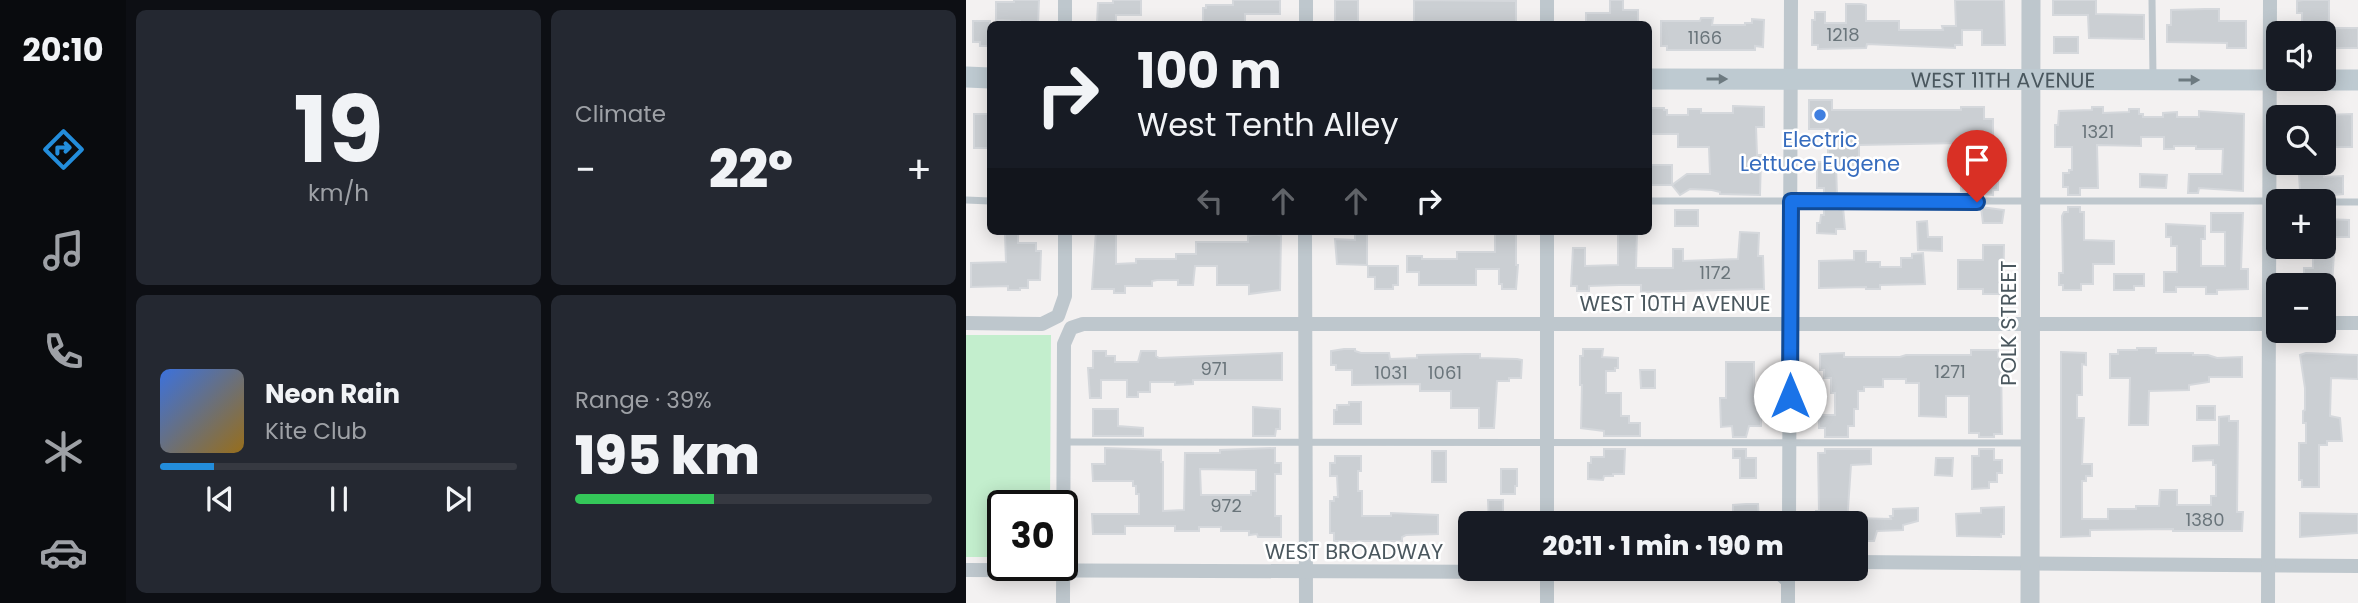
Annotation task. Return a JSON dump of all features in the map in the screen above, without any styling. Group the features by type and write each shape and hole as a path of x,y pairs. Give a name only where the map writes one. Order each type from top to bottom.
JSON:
{"main road":[{"path":"966,78 987,78"},
{"name":"WEST 11TH AVENUE","path":"1652,79 2266,80"},
{"name":"WEST 11TH AVENUE","path":"2336,80 2358,80"}],"street":[{"path":"1065,0 1065,21"},
{"path":"1306,21 1307,0"},
{"path":"1547,0 1548,21"},
{"path":"1790,511 1791,0"},
{"name":"POLK STREET","path":"2031,0 2031,603"},
{"path":"2270,0 2270,21"},
{"path":"2270,91 2274,189"},
{"path":"966,323 1042,324 1058,316 1065,301 1065,235"},
{"path":"1305,235 1306,603"},
{"path":"1547,235 1547,511"},
{"name":"WEST 10TH AVENUE","path":"1064,442 1064,344 1071,328 1088,323 2266,324"},
{"path":"2336,323 2358,323"},
{"path":"2268,603 2274,343"},
{"path":"1064,442 1064,490"},
{"path":"1868,562 2358,566"},
{"name":"WEST BROADWAY","path":"966,570 987,570"},
{"name":"WEST BROADWAY","path":"1078,570 1458,571"},
{"path":"1063,581 1063,603"},
{"path":"1547,581 1547,603"},
{"name":"WEST BROADWAY","path":"1788,581 1788,603"}],"lane":[{"path":"2152,0 2153,80"},
{"path":"966,200 987,201"},
{"path":"1652,201 2266,201"},
{"path":"2336,202 2358,202"},
{"path":"1064,442 2031,443"}],"green space":[{"path":"966,335 1051,335 1050,490 987,490 987,557 966,557"}],"building":[{"path":"1039,0 1038,21 996,20 996,2"},
{"path":"1113,0 1141,0 1141,15 1116,15 1116,21 1097,21 1098,3 1113,3"},
{"path":"1233,0 1280,0 1280,14 1245,14 1245,21 1203,21 1203,8 1206,8 1206,5 1233,5"},
{"path":"1335,0 1358,0 1358,21 1335,21"},
{"path":"1414,0 1516,1 1516,21 1414,21"},
{"path":"1610,0 1623,0 1623,10 1638,10 1638,21 1586,21 1586,13 1610,13"},
{"path":"1955,0 2004,0 2005,45 1982,45 1982,30 1962,30 1962,45 1955,45 1955,48 1867,44 1866,48 1818,49 1818,45 1812,45 1812,20 1815,20 1815,12 1825,12 1825,23 1846,23 1846,4 1861,4 1866,5 1866,21 1899,21 1899,30 1943,30 1942,26 1956,26"},
{"path":"2053,0 2096,0 2096,14 2144,15 2144,39 2089,38 2088,15 2053,15"},
{"path":"2329,0 2329,21 2302,21 2302,13 2297,13 2297,1"},
{"path":"2219,9 2219,21 2246,21 2246,48 2227,48 2227,43 2167,42 2167,25 2171,25 2171,10"},
{"path":"1701,18 1713,18 1712,25 1745,25 1752,23 1752,19 1764,20 1763,47 1755,46 1755,50 1667,50 1667,46 1661,46 1661,21 1700,21"},
{"path":"973,21 987,21 987,46 973,42"},
{"path":"2336,28 2358,28 2358,48 2336,48"},
{"path":"2054,37 2078,37 2078,53 2054,53"},
{"path":"1809,100 1832,100 1832,110 1961,110 1961,107 1984,107 1984,119 1993,119 1993,168 1998,168 1998,190 1993,190 1993,195 1961,191 1961,143 1859,145 1859,165 1836,165 1837,195 1824,195 1824,188 1817,188 1817,162 1828,162 1828,129 1809,129"},
{"path":"1733,106 1764,107 1764,127 1756,127 1757,155 1761,155 1760,195 1720,194 1712,190 1690,189 1680,195 1672,185 1687,174 1710,174 1709,147 1678,147 1678,134 1652,134 1652,108 1664,108 1667,115 1688,115 1688,109 1701,109 1701,113 1733,113"},
{"path":"2092,107 2103,107 2103,113 2139,109 2139,114 2143,114 2143,117 2163,117 2163,113 2177,112 2177,117 2199,117 2199,111 2244,114 2243,191 2199,188 2198,193 2188,193 2189,174 2222,174 2223,149 2174,146 2174,149 2164,149 2164,137 2141,137 2141,146 2097,145 2098,188 2080,188 2080,195 2068,195 2068,187 2063,187 2063,173 2072,170 2072,147 2055,147 2055,125 2058,125 2059,111 2092,110"},
{"path":"974,114 987,114 987,148 974,148"},
{"path":"2352,114 2352,147 2336,147 2336,115"},
{"path":"1652,165 1672,165 1672,185 1652,185"},
{"path":"2140,174 2167,175 2166,188 2140,187"},
{"path":"2299,175 2343,176 2343,194 2336,195 2336,189 2300,189"},
{"path":"1824,207 1843,207 1845,229 1836,229 1836,234 1817,233 1817,223 1820,223 1821,215 1824,215"},
{"path":"1981,207 2004,210 2002,223 1983,223"},
{"path":"2068,207 2080,207 2080,212 2084,212 2084,240 2114,241 2114,264 2093,264 2093,284 2081,284 2081,290 2063,290 2063,285 2059,285 2059,273 2063,273 2062,216 2064,212 2068,212"},
{"path":"1675,210 1698,210 1698,226 1675,226"},
{"path":"2211,213 2243,213 2241,269 2248,269 2248,289 2217,290 2217,294 2206,294 2206,287 2176,287 2176,292 2164,292 2164,272 2177,272 2177,246 2171,246 2171,237 2166,237 2166,224 2205,226 2205,239 2201,239 2201,266 2225,266 2225,232 2211,232"},
{"path":"2336,219 2349,220 2349,237 2336,237"},
{"path":"1927,221 1928,237 1942,237 1942,251 1918,250 1917,222"},
{"path":"1740,232 1759,233 1758,256 1763,256 1764,289 1641,292 1641,285 1589,286 1589,291 1577,291 1577,286 1571,286 1573,248 1585,248 1585,266 1618,265 1618,235 1637,235 1636,268 1673,268 1673,249 1683,249 1683,261 1738,259"},
{"path":"1005,235 1018,235 1018,243 1036,243 1036,251 1041,251 1040,280 1028,280 1028,288 1020,290 1008,290 1008,286 971,287 971,263 1006,262"},
{"path":"1096,235 1116,235 1116,264 1136,263 1136,259 1176,259 1176,254 1196,254 1196,242 1248,242 1248,236 1253,235 1281,236 1280,290 1249,294 1249,285 1217,285 1217,266 1195,266 1193,285 1178,285 1178,280 1157,280 1152,281 1152,286 1125,286 1125,293 1114,293 1114,289 1092,289"},
{"path":"1355,235 1367,235 1367,265 1337,264 1335,239 1355,240"},
{"path":"1495,235 1516,235 1516,289 1502,289 1502,284 1499,284 1499,269 1476,269 1476,285 1419,285 1419,272 1407,272 1407,256 1457,259 1457,252 1495,252"},
{"path":"1983,245 2004,245 2003,294 1983,294 1983,289 1958,289 1958,260 1983,260"},
{"path":"1854,251 1866,251 1866,262 1880,262 1880,267 1901,267 1901,258 1912,258 1912,254 1923,253 1925,284 1880,285 1880,289 1819,288 1819,261 1854,260"},
{"path":"2313,259 2334,259 2333,273 2304,273 2304,268 2313,268"},
{"path":"1368,266 1398,266 1398,285 1393,285 1393,289 1375,289 1375,277 1368,277"},
{"path":"2114,274 2144,274 2144,286 2134,286 2134,290 2114,290"},
{"path":"2156,348 2156,353 2193,353 2217,358 2242,357 2242,377 2209,377 2209,382 2189,385 2189,390 2149,391 2148,425 2129,425 2130,378 2110,378 2110,354 2118,354 2118,350"},
{"path":"1355,349 1361,353 1389,353 1390,359 1417,358 1417,355 1480,354 1480,358 1517,359 1522,360 1521,378 1497,381 1494,428 1479,428 1479,408 1451,408 1451,391 1420,391 1420,384 1352,385 1352,370 1336,370 1336,365 1331,365 1331,351"},
{"path":"1583,349 1603,349 1602,357 1618,358 1618,368 1615,368 1615,371 1606,371 1606,393 1621,393 1621,416 1629,416 1629,423 1640,423 1640,436 1604,436 1604,431 1581,428 1580,356 1583,356"},
{"path":"1971,350 1998,350 1998,357 2001,357 2002,434 1979,437 1979,433 1969,433 1969,396 1946,396 1946,417 1919,416 1919,383 1906,383 1906,379 1883,379 1883,387 1864,387 1864,391 1858,391 1858,409 1854,409 1854,426 1848,426 1848,437 1825,437 1825,428 1819,428 1819,415 1835,415 1835,393 1831,393 1831,378 1824,378 1824,370 1820,370 1820,354 1900,357 1971,355"},
{"path":"1093,351 1106,351 1106,356 1115,356 1115,362 1138,362 1141,351 1156,351 1159,358 1282,353 1282,380 1193,380 1193,384 1175,385 1175,382 1150,382 1150,392 1138,392 1138,397 1127,397 1127,380 1101,380 1101,398 1090,398 1088,368 1093,368"},
{"path":"2061,352 2086,353 2086,365 2082,364 2082,395 2077,395 2077,418 2084,418 2082,464 2092,464 2092,476 2086,476 2086,481 2082,481 2082,519 2108,519 2108,509 2159,506 2160,490 2177,490 2177,505 2211,505 2211,496 2216,496 2216,465 2213,465 2213,460 2193,461 2193,446 2219,445 2219,417 2229,416 2229,421 2238,421 2237,512 2243,512 2242,531 2090,530 2090,536 2061,537"},
{"path":"2300,355 2358,355 2358,379 2331,378 2330,416 2340,418 2342,441 2327,441 2327,445 2319,445 2319,487 2302,487 2302,480 2299,480 2299,443 2306,443 2306,423 2303,423 2305,388"},
{"path":"1726,362 1754,362 1754,401 1761,401 1761,426 1749,426 1746,437 1733,437 1732,426 1721,427 1720,398 1726,398"},
{"path":"1640,370 1655,370 1655,388 1641,388"},
{"path":"1349,402 1361,402 1361,424 1334,424 1334,410 1337,410 1337,405 1349,405"},
{"path":"2197,406 2215,406 2215,420 2197,420"},
{"path":"1253,407 1280,409 1280,429 1276,429 1275,436 1253,436"},
{"path":"1093,409 1118,409 1118,426 1143,428 1143,436 1093,436"},
{"path":"1105,448 1161,450 1163,511 1184,510 1185,453 1275,448 1275,463 1281,463 1281,474 1275,474 1275,516 1281,516 1281,537 1258,537 1257,534 1249,535 1249,531 1221,531 1221,527 1175,531 1175,526 1125,526 1125,534 1093,534 1092,514 1139,514 1139,494 1136,494 1133,481 1093,481 1092,464 1105,464","holes":["1200,469 1256,470 1256,491 1251,491 1251,495 1201,495"]},
{"path":"1604,449 1625,449 1624,474 1604,476 1603,480 1588,479 1588,463 1591,463 1591,457 1604,457"},
{"path":"1733,449 1746,449 1746,458 1756,458 1756,478 1740,478 1740,458 1733,458"},
{"path":"1825,449 1871,449 1871,464 1851,465 1848,511 1819,511 1818,453 1825,453"},
{"path":"1979,449 1994,449 1994,460 2002,460 2002,473 1997,473 1997,482 1989,482 1989,488 1972,489 1972,456 1979,456"},
{"path":"1432,451 1446,451 1446,482 1432,482"},
{"path":"1335,456 1361,456 1358,491 1362,491 1362,516 1391,516 1391,513 1438,515 1438,534 1406,535 1402,537 1402,541 1334,541 1334,533 1330,533 1330,501 1338,497 1337,476 1330,476 1330,463 1335,463"},
{"path":"1936,458 1953,458 1952,476 1935,475"},
{"path":"1501,469 1517,469 1515,494 1501,494"},
{"path":"1488,500 1503,500 1503,511 1488,511"},
{"path":"1758,504 1758,511 1733,511 1733,505"},
{"path":"2004,507 2004,534 2001,534 2001,537 1957,536 1956,514 1981,513 1981,508"},
{"path":"1918,508 1918,521 1903,525 1903,530 1877,531 1874,541 1868,541 1868,518 1891,519 1893,509"},
{"path":"2300,513 2358,514 2358,533 2300,537"}],"place":[{"name":"Electric Lettuce Eugene","path":"1820,115"}],"route":[{"path":"1790,396 1791,201 1977,202"}]}
